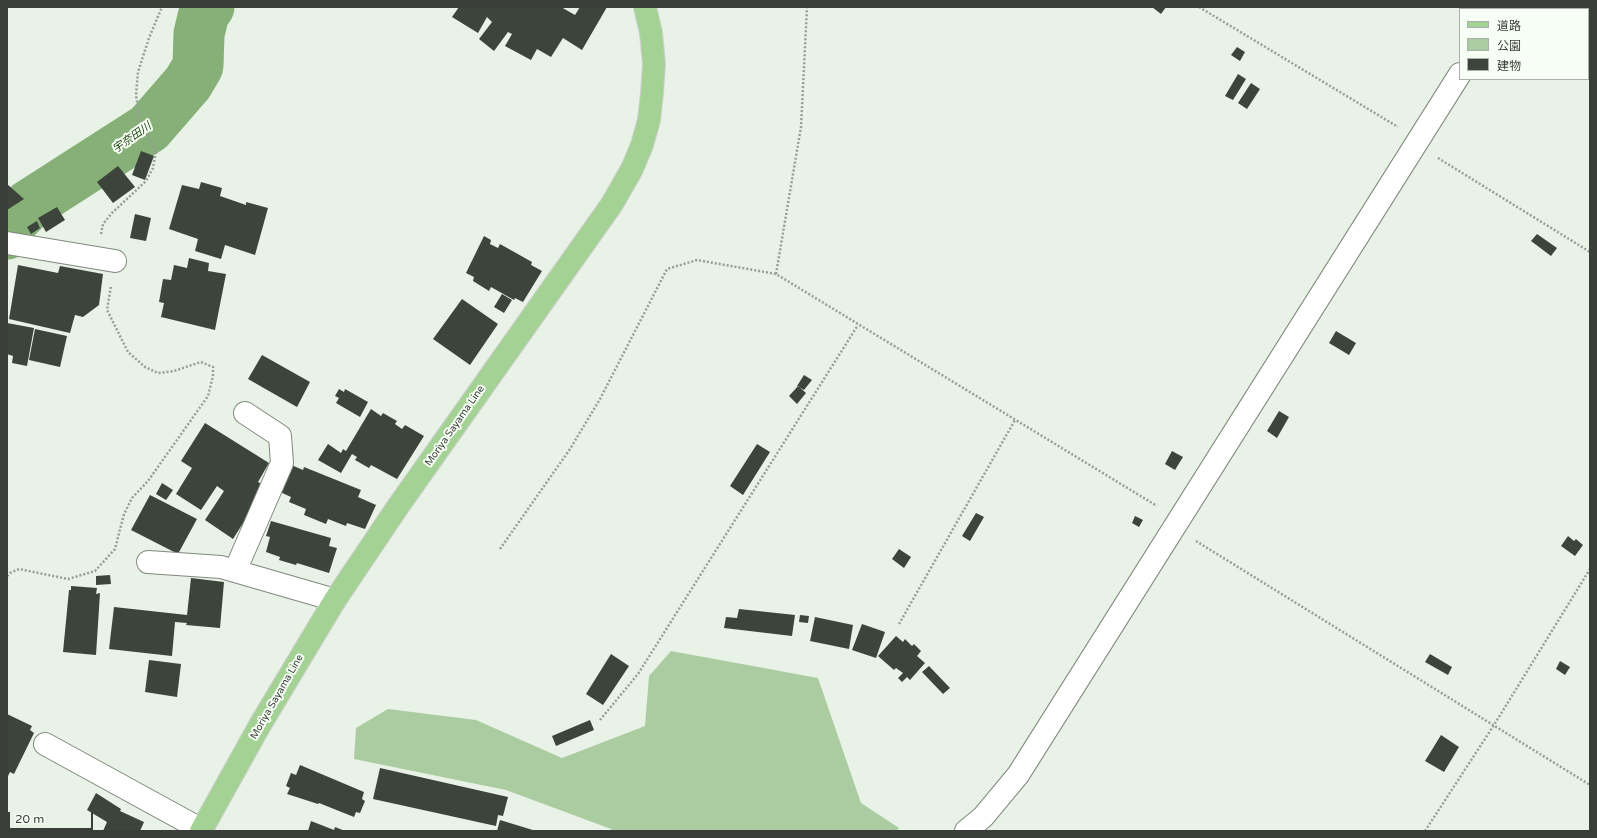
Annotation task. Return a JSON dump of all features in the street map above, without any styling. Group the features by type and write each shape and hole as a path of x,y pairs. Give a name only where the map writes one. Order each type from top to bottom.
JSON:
{"main road":[{"name":"Moriya Sayama Line","path":"201,831 260,725 335,600 403,499 612,204 632,169 642,145 649,120 652,93 654,64 651,33 645,7"}],"street":[{"path":"966,831 983,817 1018,775 1459,76"},
{"path":"13,244 105,259"},
{"path":"235,571 282,463 280,436 245,413"},
{"path":"148,562 221,567 335,600"},
{"path":"45,744 201,831"}],"path":[{"path":"7,576 19,569 68,579 95,571 114,549 124,514 132,498 148,481 208,396 213,376 213,367 201,362 174,371 158,373 145,367 128,352 107,310 103,224 112,213 146,181 153,168 156,152 140,121 136,95 138,72 149,38 162,7"},
{"path":"776,274 801,127 807,7"},
{"path":"1199,7 1397,126 1416,144 1590,252"},
{"path":"500,549 570,449 600,399 667,269 697,260 776,274 1157,506 1194,540 1590,785"},
{"path":"600,720 638,674 858,325"},
{"path":"899,624 1015,420"},
{"path":"1425,831 1494,725 1590,570"}],"green space":[{"path":"671,651 818,678 861,803 899,828 896,831 611,831 611,829 506,790 354,759 356,728 388,709 476,720 562,758 645,726 649,676"}],"building":[{"path":"459,7 561,7 575,15 580,7 607,7 582,50 563,38 551,57 537,49 531,60 505,46 512,34 508,32 494,51 479,39 492,22 487,17 478,33 452,17"},
{"path":"1152,7 1166,7 1161,14"},
{"path":"1237,47 1245,52 1240,61 1231,55"},
{"path":"1238,74 1246,79 1233,100 1225,96"},
{"path":"1251,83 1260,89 1247,109 1238,103"},
{"path":"141,151 154,156 145,180 132,175"},
{"path":"118,166 135,187 113,203 97,182"},
{"path":"201,182 222,188 220,196 246,205 246,202 268,208 255,255 225,245 221,259 195,251 198,239 169,229 182,185 199,189"},
{"path":"7,184 24,199 7,210"},
{"path":"57,207 65,220 46,232 38,218"},
{"path":"135,214 151,218 146,241 130,238"},
{"path":"37,221 40,228 31,234 27,227"},
{"path":"1537,234 1557,248 1551,256 1531,241"},
{"path":"484,236 491,240 490,244 498,248 500,244 532,262 531,265 542,271 523,302 515,298 514,300 491,287 489,291 473,281 474,277 466,273"},
{"path":"189,258 209,263 208,271 226,274 215,330 161,317 164,303 159,302 163,279 171,280 174,265 187,268"},
{"path":"18,265 58,273 60,266 103,274 99,305 83,317 75,315 70,333 9,319"},
{"path":"502,294 512,300 504,313 494,307"},
{"path":"462,299 498,324 470,365 433,339"},
{"path":"7,323 34,328 27,366 12,363 13,356 7,354"},
{"path":"35,329 67,336 60,367 29,360"},
{"path":"1336,331 1356,343 1349,355 1329,343"},
{"path":"262,355 310,382 297,407 248,379"},
{"path":"804,375 812,380 804,390 797,386"},
{"path":"798,386 806,393 797,404 789,396"},
{"path":"339,389 344,392 345,389 368,402 360,417 336,403 339,398 335,396"},
{"path":"371,409 381,416 383,413 397,421 395,424 402,429 405,425 424,436 397,479 371,465 369,468 355,460 357,457 352,454 341,473 318,460 328,444 341,453 343,449 346,451"},
{"path":"1279,411 1289,417 1277,438 1267,431"},
{"path":"205,423 269,463 258,482 266,487 233,539 205,520 224,491 217,486 201,510 176,494 192,468 181,461"},
{"path":"757,444 770,452 743,495 730,486"},
{"path":"1172,451 1183,457 1175,470 1165,464"},
{"path":"289,464 303,470 304,467 361,490 358,497 376,505 365,529 347,523 346,526 328,519 326,524 304,515 306,509 289,502 291,497 278,491"},
{"path":"162,483 173,490 166,500 156,494"},
{"path":"150,495 197,519 178,554 131,530"},
{"path":"976,513 984,517 970,541 962,536"},
{"path":"1135,516 1143,520 1139,527 1132,523"},
{"path":"271,521 331,538 329,546 337,548 329,573 297,563 296,565 279,560 280,557 266,552 270,537 266,536"},
{"path":"1568,536 1574,541 1576,539 1583,545 1575,556 1561,546"},
{"path":"899,549 911,557 904,568 892,559"},
{"path":"110,575 111,584 96,585 96,576"},
{"path":"191,578 224,582 220,628 186,625 187,623 175,622 172,656 109,649 114,607 187,615"},
{"path":"71,586 97,588 96,594 100,593 96,655 63,652 69,590 71,590"},
{"path":"739,609 795,615 792,636 724,628 726,617 737,618"},
{"path":"800,615 809,616 808,623 799,622"},
{"path":"815,617 853,625 849,649 810,641"},
{"path":"862,624 885,632 876,658 852,650"},
{"path":"896,636 903,642 905,639 912,646 914,644 921,651 917,656 925,663 910,680 907,677 902,682 898,678 903,673 896,668 894,670 878,656"},
{"path":"611,654 629,666 603,705 586,694"},
{"path":"1430,654 1452,667 1448,675 1425,662"},
{"path":"149,660 181,664 177,697 145,692"},
{"path":"1560,661 1570,667 1565,675 1556,669"},
{"path":"929,666 950,688 943,694 922,672"},
{"path":"7,714 32,726 30,730 34,733 14,774 10,772 7,778"},
{"path":"590,720 594,730 556,746 552,736"},
{"path":"1441,735 1459,747 1444,772 1425,761"},
{"path":"300,765 364,792 362,799 365,801 360,813 356,812 354,817 319,803 318,804 287,794 290,788 286,786 291,773 296,775"},
{"path":"380,768 508,797 503,816 498,815 496,826 373,799"},
{"path":"96,793 121,809 120,811 144,822 140,831 103,831 107,822 87,810"},
{"path":"500,820 536,831 497,831"},
{"path":"311,821 334,830 335,827 345,831 308,831"}],"waterway":[{"name":"宇奈田川","path":"7,234 14,220 29,205 149,128 188,83 198,66 199,34 204,13 209,7"}]}
